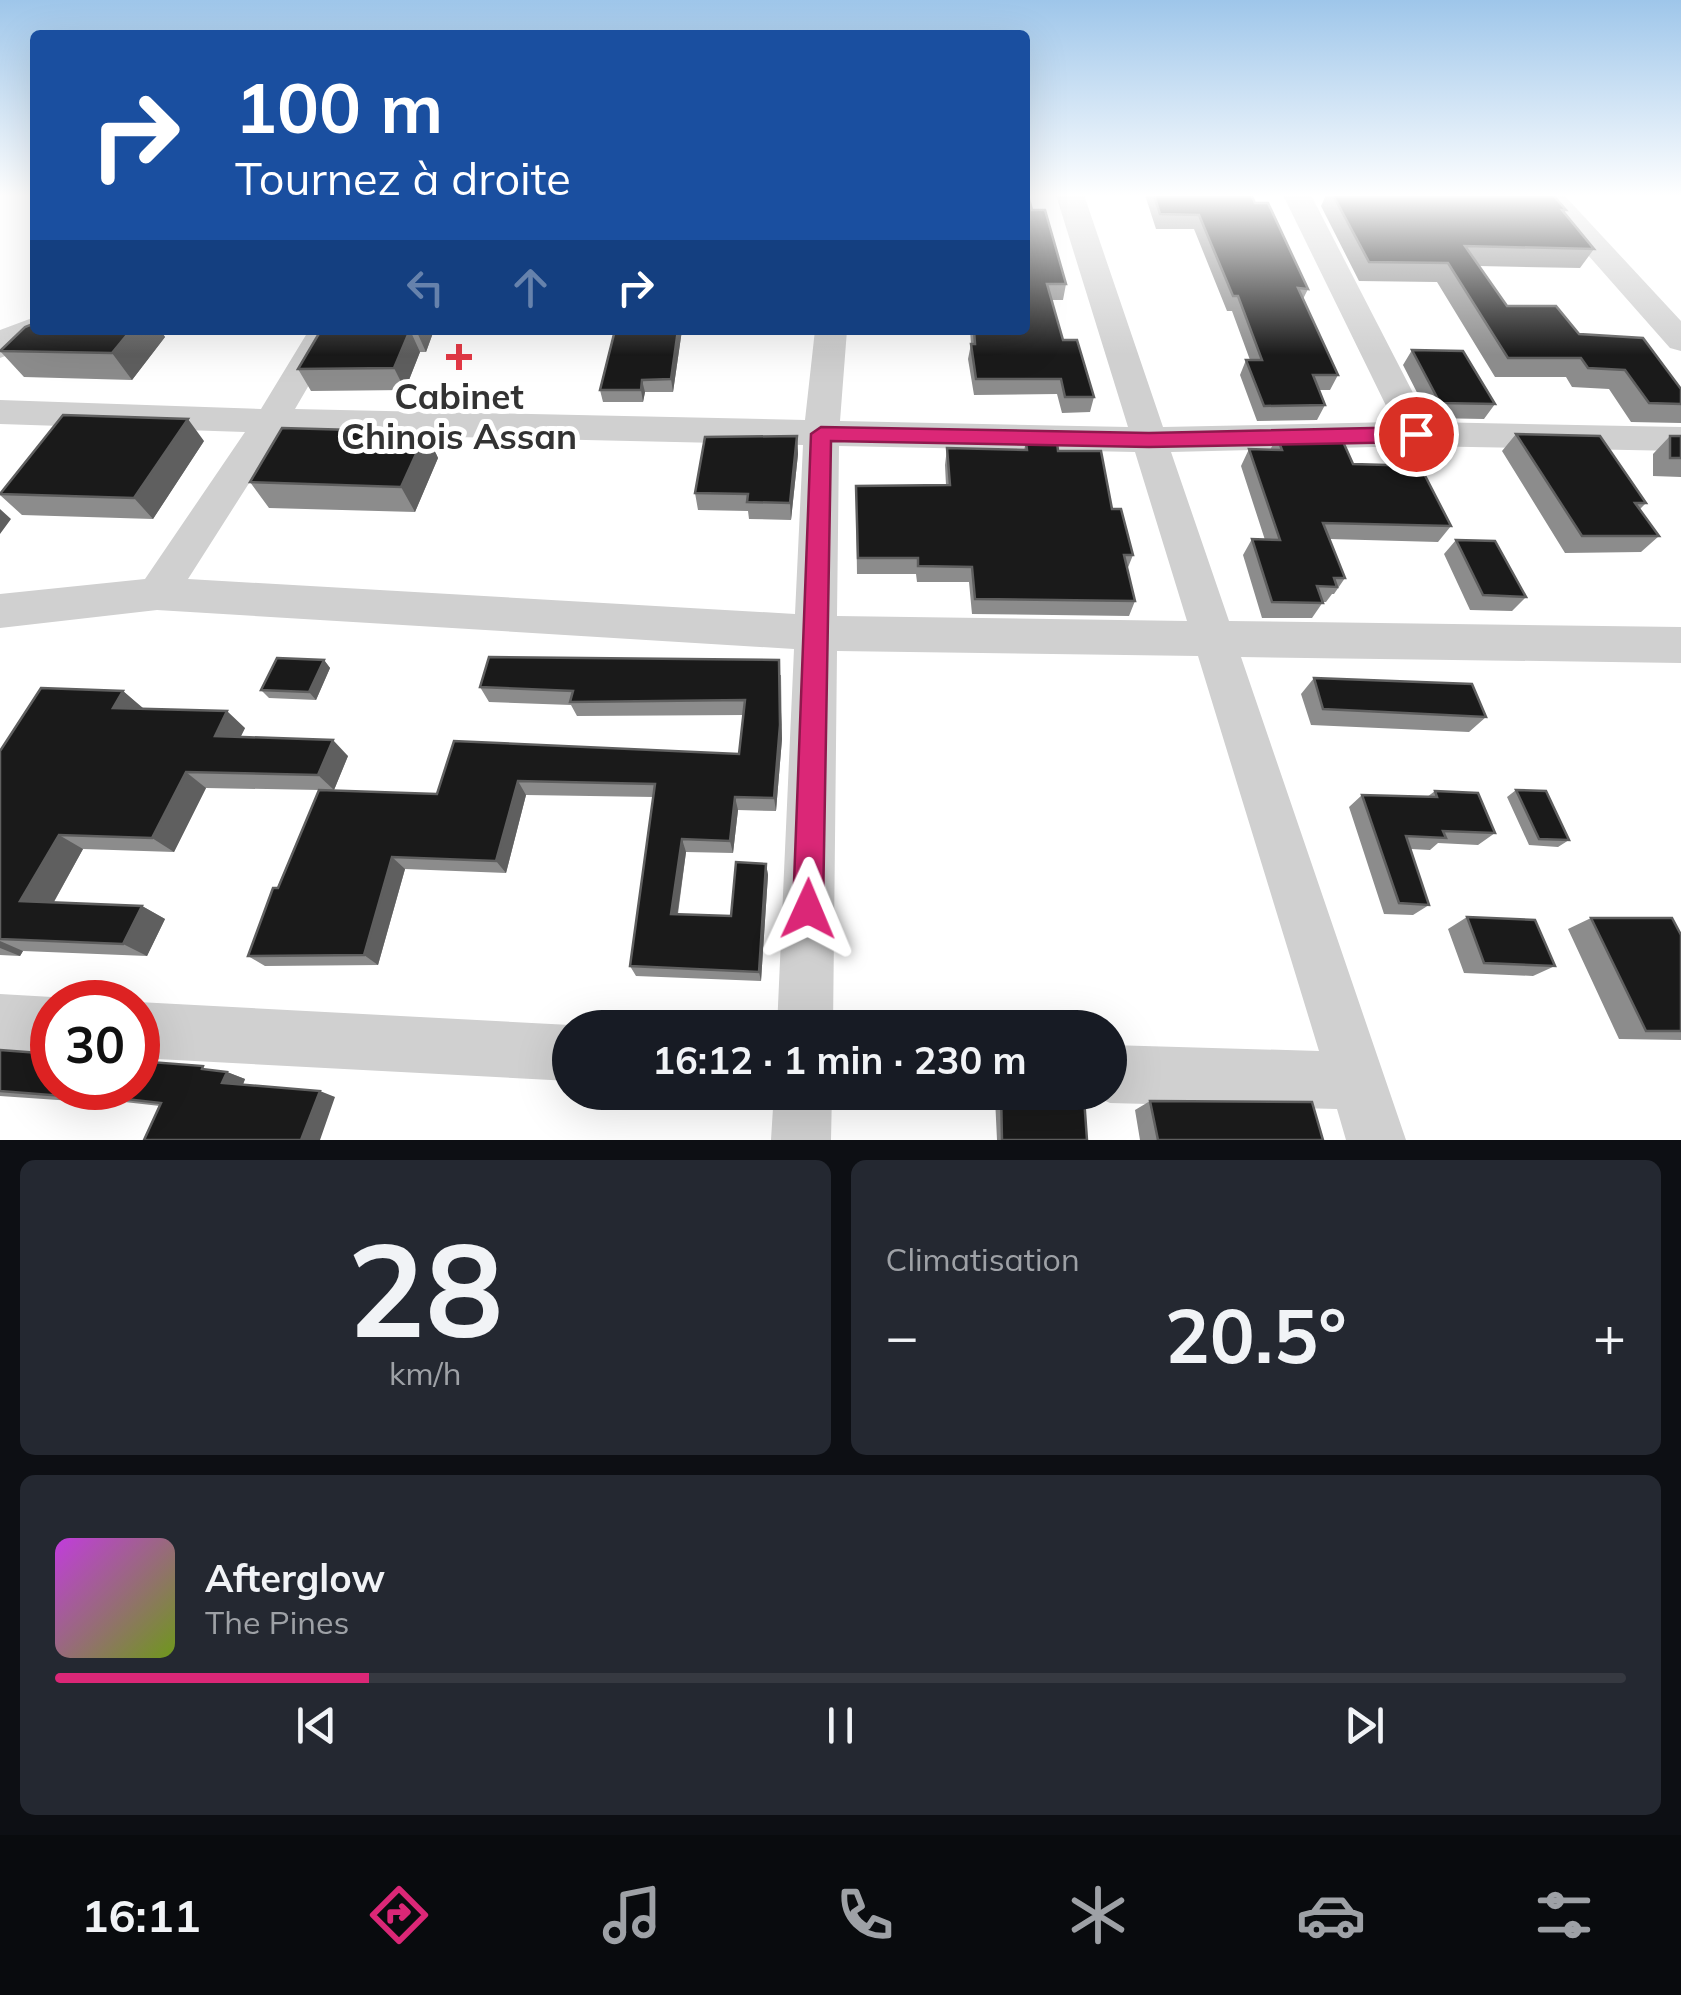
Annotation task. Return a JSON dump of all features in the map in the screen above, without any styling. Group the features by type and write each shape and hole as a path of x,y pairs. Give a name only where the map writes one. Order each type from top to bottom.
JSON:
{"street":[{"path":"1087,248 1376,1140"},
{"path":"1323,248 1416,434"},
{"path":"1597,248 1681,341"},
{"path":"0,345 30,332"},
{"path":"157,594 272,421 321,335"},
{"path":"805,1010 821,434 831,335"},
{"path":"0,412 1149,440 1416,434 1681,439"},
{"path":"0,611 157,594 815,633 1681,645"},
{"path":"0,1022 30,1024"},
{"path":"160,1031 552,1052"},
{"path":"1127,1074 1356,1081"},
{"path":"802,1140 803,1110"}],"building":[{"path":"1030,248 1056,248 1066,284 1047,284 1063,340 1077,340 1094,397 1065,397 1061,379 976,379 971,344 975,344 974,335 1030,335"},
{"path":"1213,248 1289,248 1308,289 1298,288 1338,375 1313,375 1325,405 1264,406 1246,360 1262,360 1238,296 1233,296"},
{"path":"1362,248 1467,248 1507,306 1556,306 1579,334 1643,338 1681,389 1681,404 1649,403 1625,370 1588,368 1581,358 1508,358 1448,263 1369,262"},
{"path":"30,325 30,335 127,335 112,353 0,351"},
{"path":"318,335 408,335 394,368 298,369"},
{"path":"614,335 677,335 671,379 642,380 641,390 600,390"},
{"path":"1412,350 1463,351 1495,404 1440,403"},
{"path":"63,415 188,419 134,498 0,494"},
{"path":"282,428 426,432 401,487 250,482"},
{"path":"1516,434 1600,436 1646,503 1635,503 1659,536 1582,536"},
{"path":"1340,435 1353,464 1420,466 1451,526 1323,523 1345,578 1334,578 1337,587 1317,586 1323,603 1272,602 1252,539 1280,540 1249,449 1282,450 1277,437"},
{"path":"797,436 790,503 747,502 748,494 695,493 705,437"},
{"path":"1670,436 1681,436 1681,458 1670,458"},
{"path":"1026,442 1057,442 1058,451 1101,451 1112,509 1121,509 1133,555 1124,555 1135,601 975,599 972,567 918,566 918,558 858,558 856,486 950,485 947,448 1027,450"},
{"path":"1456,540 1495,541 1526,597 1483,595"},
{"path":"489,657 779,660 780,725 774,798 735,797 730,841 682,839 671,914 731,916 736,862 766,864 759,972 630,966 655,784 518,781 496,861 392,857 364,955 248,956 273,888 278,888 319,790 437,794 454,741 739,754 745,700 570,702 573,691 480,687"},
{"path":"277,658 324,660 309,692 261,690"},
{"path":"1314,678 1472,684 1486,717 1323,709"},
{"path":"41,688 123,691 113,708 227,711 215,736 333,740 318,775 186,772 152,838 59,835 20,901 142,906 123,944 0,939 0,751"},
{"path":"1516,790 1546,791 1569,840 1539,839"},
{"path":"1435,791 1478,793 1495,833 1443,831 1446,838 1406,836 1429,905 1399,903 1362,795 1437,797"},
{"path":"1467,917 1535,920 1555,966 1484,963"},
{"path":"1591,918 1672,918 1681,935 1681,1031 1646,1031"},
{"path":"0,1050 30,1052 30,1093 0,1091"},
{"path":"160,1063 227,1072 222,1083 320,1091 301,1140 144,1140 161,1103"},
{"path":"1150,1101 1312,1102 1323,1140 1158,1140"},
{"path":"1001,1110 1085,1110 1087,1140 1002,1140"}],"place":[{"name":"Cabinet Chinois Assan","path":"459,357"}],"route":[{"path":"808,909 821,434 1149,440 1416,434"}]}
